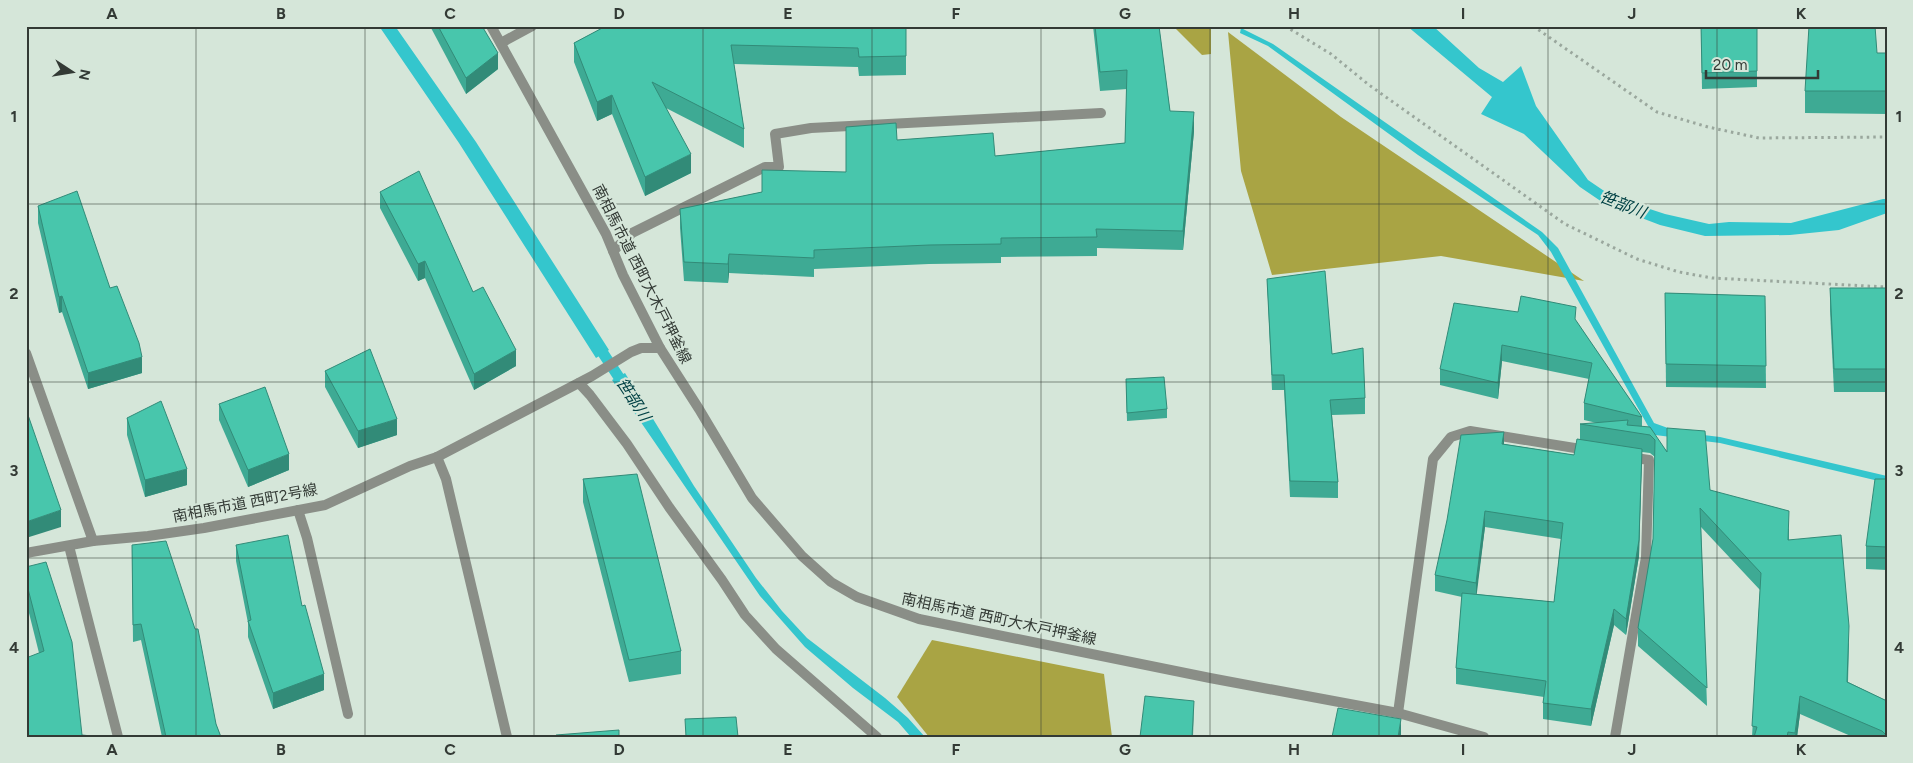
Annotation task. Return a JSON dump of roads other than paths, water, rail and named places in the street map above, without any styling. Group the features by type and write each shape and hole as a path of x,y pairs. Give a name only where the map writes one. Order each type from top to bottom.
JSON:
{"street":[{"name":"南相馬市道 西町大木戸押釜線","path":"491,26 606,234 622,275 660,348 700,409 752,498 802,556 831,582 857,597 919,619 1210,678 1398,713 1484,737"},
{"path":"501,43 532,26"},
{"path":"613,251 632,233 765,167 779,167 775,134 811,128 1101,113"},
{"name":"南相馬市道 西町2号線","path":"26,553 93,541 204,528 325,504 410,466 437,457 592,376 631,352 641,348 660,348"},
{"path":"26,353 93,541"},
{"path":"579,383 627,444 745,614 776,649 877,737"},
{"path":"1398,713 1433,459 1451,437 1470,430 1593,452"},
{"path":"1615,737 1646,557 1649,460 1622,456"},
{"path":"437,457 446,479 506,737"},
{"path":"298,510 307,538 348,714"},
{"path":"70,546 118,737"}],"water":[{"path":"379,26 395,26 476,142 609,350 596,358 459,143"},
{"path":"1407,26 1433,26 1479,68 1503,82 1521,66 1536,106 1588,180 1613,197 1665,214 1709,224 1729,222 1791,223 1883,199 1887,199 1887,213 1839,230 1790,235 1705,236 1660,225 1605,204 1580,187 1524,134 1481,114 1492,97"},
{"path":"1241,28 1273,44 1542,232 1558,248 1654,423 1679,432 1720,437 1887,476 1887,483 1720,443 1655,435 1648,426 1551,252 1538,235 1418,155 1268,46 1240,33"},
{"path":"625,373 694,486 756,578 782,611 807,638 885,698 908,718 925,737 911,737 898,722 853,688 805,647 760,596 612,380"}],"waterway":[{"name":"笹部川","path":"595,341 626,388"}]}
